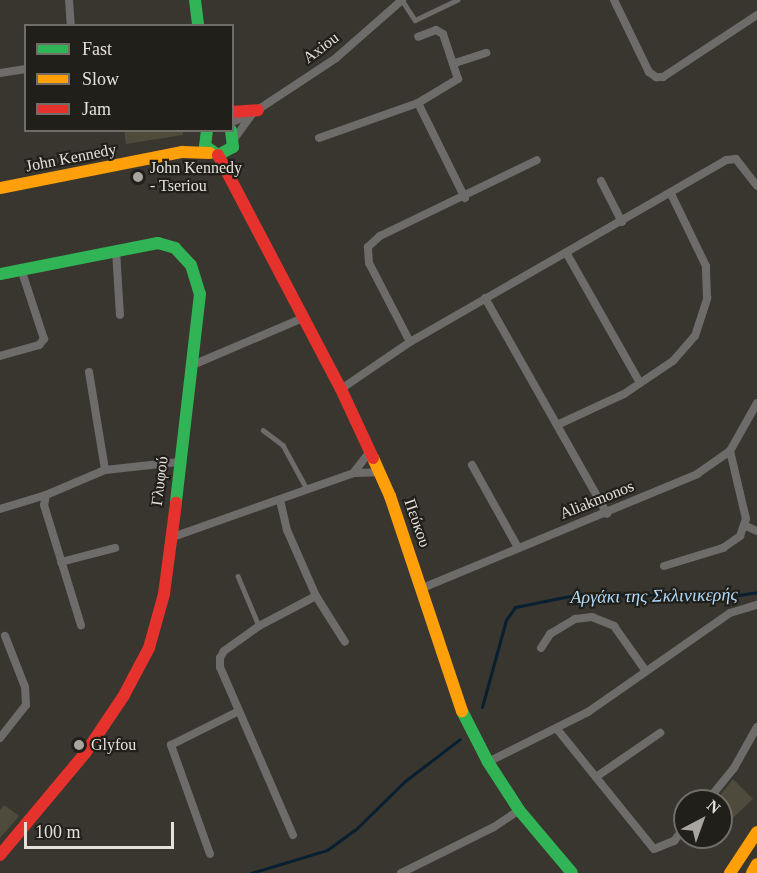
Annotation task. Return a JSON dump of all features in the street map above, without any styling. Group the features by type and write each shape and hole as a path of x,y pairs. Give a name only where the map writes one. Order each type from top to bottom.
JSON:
{"street":[{"path":"69,0 70,24"},
{"path":"195,0 198,24"},
{"name":"Axiou","path":"234,121 255,111 336,58 402,0"},
{"path":"614,0 649,72 656,78 663,77 757,15"},
{"path":"319,138 418,103 458,79 455,63 440,31 418,37"},
{"path":"455,63 486,53"},
{"path":"0,73 24,69"},
{"path":"418,103 465,198"},
{"path":"234,112 255,111"},
{"name":"Axiou","path":"232,139 255,111"},
{"path":"182,152 206,135"},
{"name":"Πεύκου","path":"206,135 214,154 232,177 340,389 379,472 407,542 420,589 461,708 488,762 519,810 572,873"},
{"path":"182,152 214,154 232,139"},
{"name":"Πεύκου","path":"232,139 232,177"},
{"name":"John Kennedy","path":"0,188 182,152"},
{"path":"340,389 410,342 567,254 726,160 736,159 757,186"},
{"path":"410,342 369,262 368,247 380,236 465,198 537,160"},
{"path":"601,181 621,222"},
{"path":"557,425 640,383 673,362 695,336 707,298 706,266 671,194"},
{"name":"Γλυφού","path":"0,274 116,249 158,243 175,248 191,265 200,294 195,364 179,462 161,607 149,648 123,697 86,752 0,855"},
{"path":"116,249 120,315"},
{"path":"567,254 640,383"},
{"path":"0,356 39,345 44,339 21,269"},
{"path":"485,298 607,514"},
{"path":"195,364 303,318"},
{"path":"89,372 105,470"},
{"name":"Aliakmonos","path":"420,589 517,546 607,514 698,474 730,451 757,403"},
{"path":"664,566 723,548 740,536 744,525 743,496 730,451"},
{"path":"354,472 369,453"},
{"path":"0,509 46,495 105,470 179,462"},
{"path":"472,465 517,546"},
{"path":"170,538 354,472 379,472"},
{"path":"46,495 44,506 81,625"},
{"path":"280,500 287,530 316,596 345,642"},
{"path":"744,525 757,531"},
{"path":"61,562 115,548"},
{"path":"292,835 239,711 220,658 224,651 259,626 316,596"},
{"path":"488,762 557,729 608,700 645,670 730,613 757,605"},
{"path":"541,648 550,634 575,620 592,617 614,626 645,670"},
{"path":"0,738 26,705 25,687 5,636"},
{"path":"210,854 171,745 239,711"},
{"path":"716,789 734,768 757,727"},
{"path":"557,729 654,849 673,841"},
{"path":"596,777 660,733"},
{"path":"400,873 494,827 519,810"},
{"path":"730,873 757,832"},
{"path":"752,873 757,864"}],"lane":[{"path":"402,0 416,20 457,0"},
{"path":"263,430 283,445 307,490"},
{"path":"238,576 259,626"}],"building":[{"path":"124,132 183,132 183,135 126,144"},
{"path":"733,779 753,799 733,818 733,789 725,789"},
{"path":"4,805 19,816 0,838 0,810"}],"waterway":[{"name":"Αργάκι της Σκλινικερής","path":"482,707 506,620 515,607 580,594 733,596 757,592"},
{"name":"Αργάκι της Σκλινικερής","path":"251,873 327,850 355,830 405,781 460,739"}],"traffic: fast":[{"path":"195,0 198,24"},
{"path":"207,132 205,146 218,155 233,147 231,132"},
{"path":"0,274 158,243 175,248 191,265 200,294 176,503"},
{"path":"462,711 488,762 519,810 572,873"}],"traffic: slow":[{"path":"0,188 182,152 210,153"},
{"path":"373,458 390,496 462,711"},
{"path":"730,873 757,832"},
{"path":"752,873 757,864"}],"traffic: jam":[{"path":"234,112 258,110"},
{"path":"218,155 341,389 373,458"},
{"path":"0,855 86,752 123,697 149,648 164,594 176,503"}],"place":[{"name":"John Kennedy - Tseriou","path":"138,177"},
{"name":"Glyfou","path":"79,745"}]}
